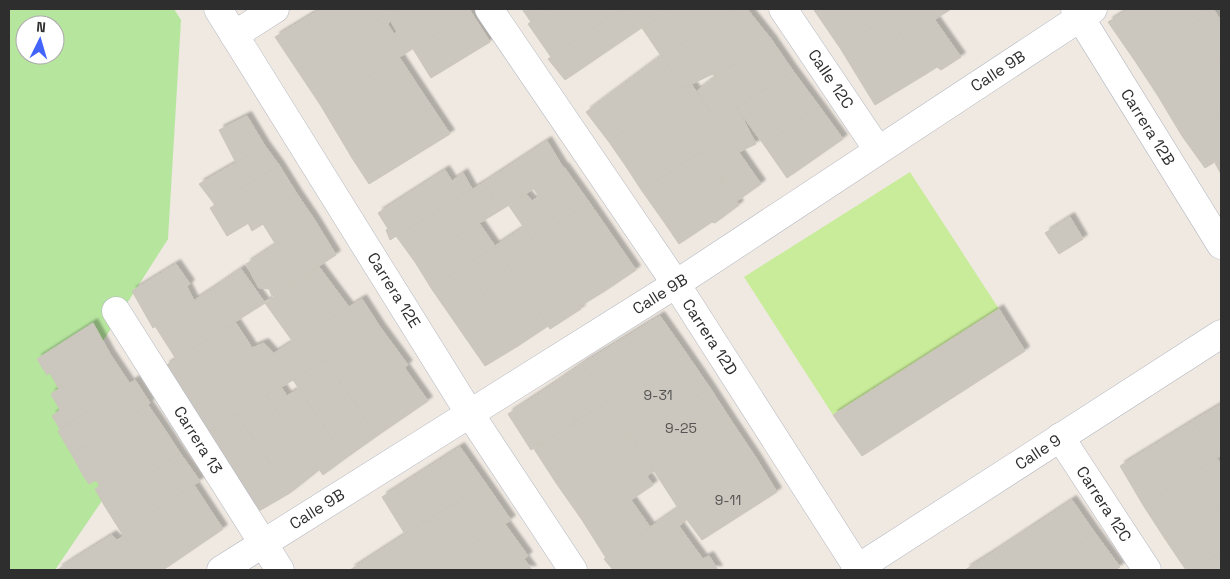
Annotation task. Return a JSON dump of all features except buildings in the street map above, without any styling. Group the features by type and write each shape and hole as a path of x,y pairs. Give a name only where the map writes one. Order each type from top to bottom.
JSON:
{"street":[{"name":"Carrera 12E","path":"218,9 470,414 573,570"},
{"path":"234,35 275,9"},
{"name":"Carrera 12D","path":"489,9 676,284 857,570"},
{"name":"Calle 12C","path":"783,9 878,150"},
{"name":"Calle 9B","path":"221,570 676,284 1083,11"},
{"name":"Carrera 12B","path":"1083,11 1221,245"},
{"name":"Carrera 13","path":"116,311 280,570"},
{"name":"Calle 9","path":"857,570 1221,334"},
{"name":"Carrera 12C","path":"1060,437 1147,570"}],"green space":[{"path":"9,9 174,9 181,20 168,239 103,341 59,396 110,489 55,570 9,570"},
{"path":"910,172 999,309 833,415 744,277"}]}
